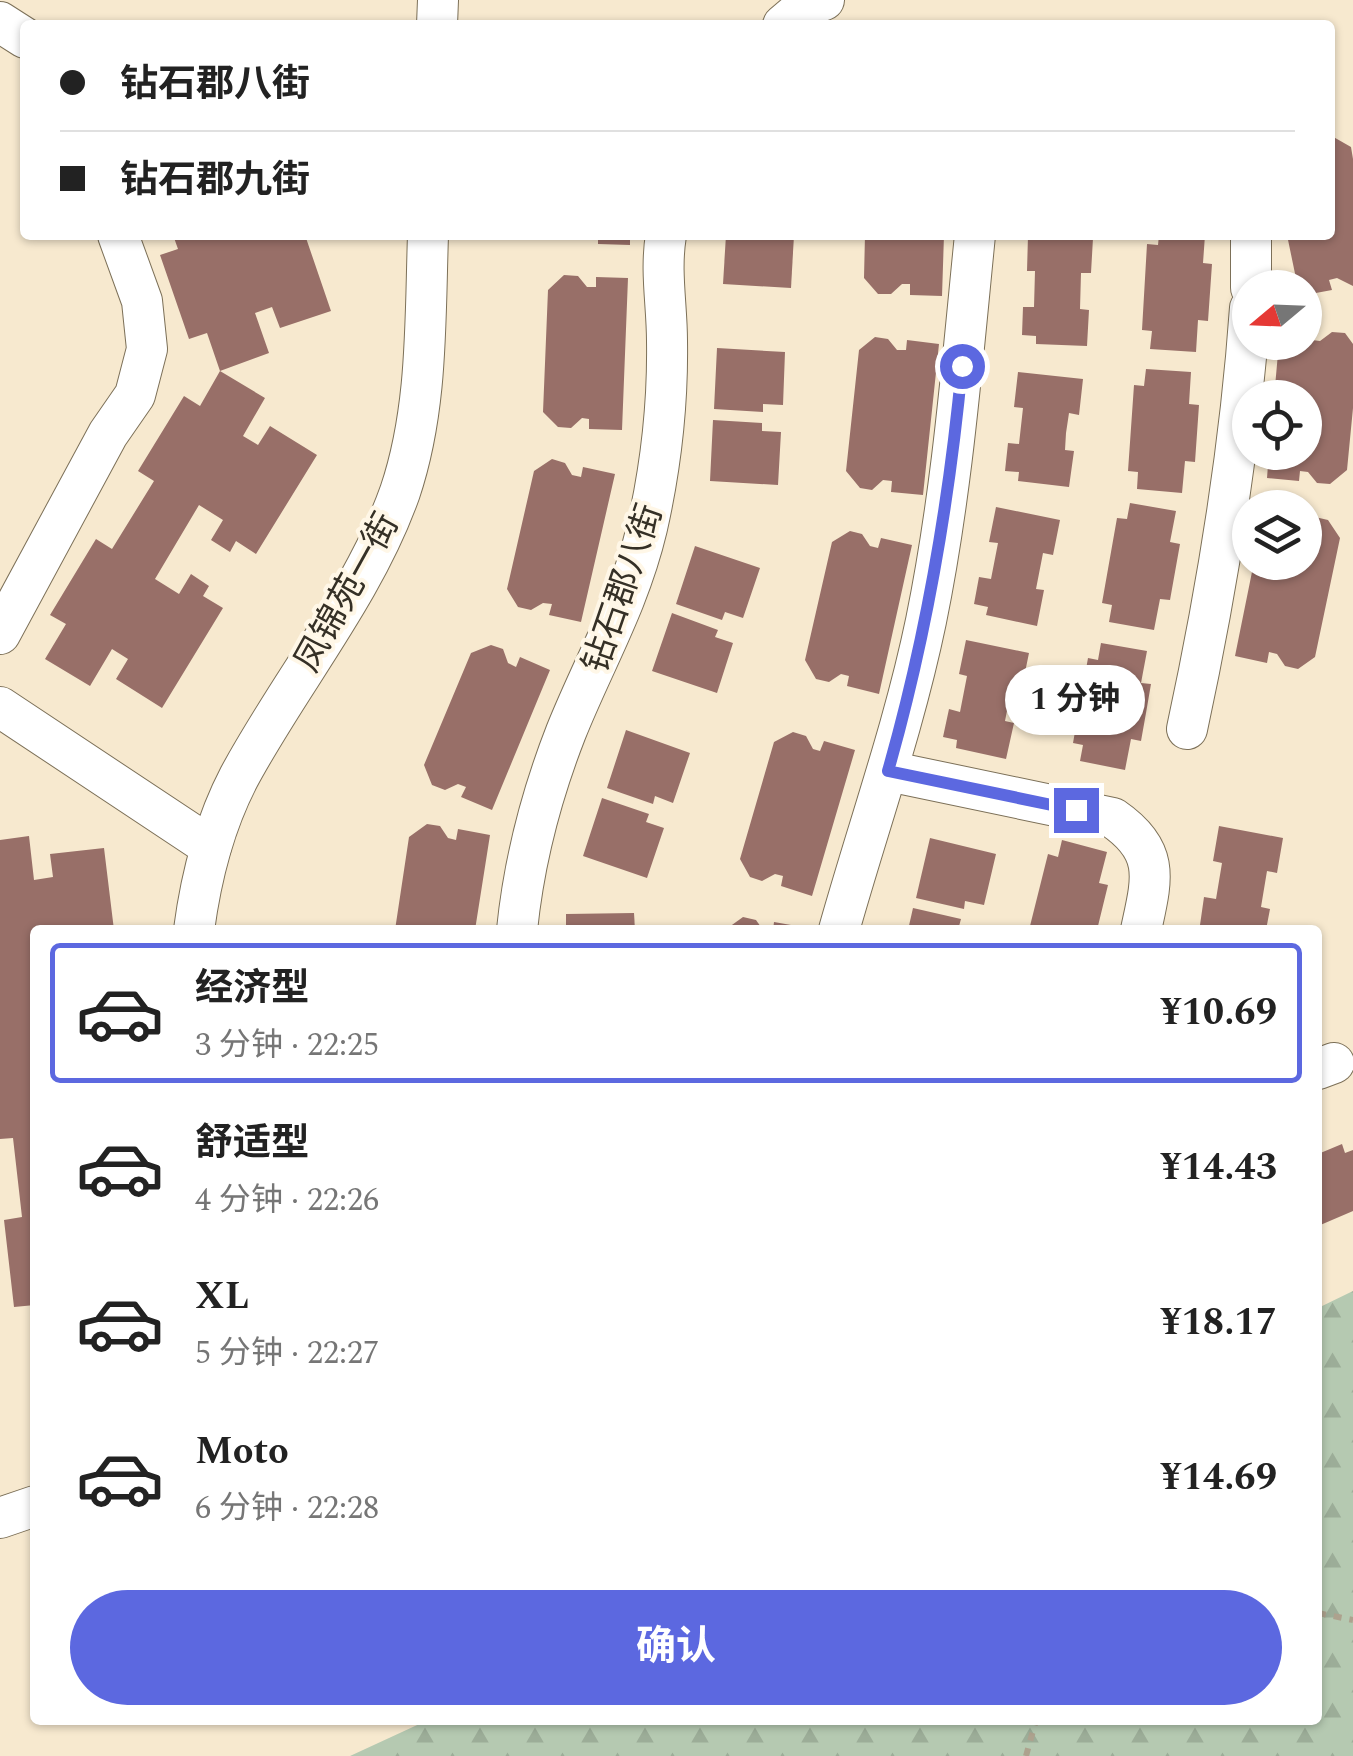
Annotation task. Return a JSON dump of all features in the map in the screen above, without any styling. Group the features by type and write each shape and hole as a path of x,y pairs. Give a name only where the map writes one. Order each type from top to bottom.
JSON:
{"lane":[{"path":"788,20 803,8 824,0"},
{"path":"0,634 108,434 135,395 147,349 142,301 120,240"},
{"name":"凤锦苑一街","path":"195,925 212,846 238,779 366,565 399,493 419,417 428,240"},
{"name":"钻石郡八街","path":"517,925 531,840 547,782 614,628 641,549 657,484 668,384 662,258 665,240"},
{"path":"840,925 888,771 942,538 975,240"},
{"path":"1251,240 1252,270"},
{"path":"1187,729 1222,559 1245,360"},
{"path":"0,707 212,846"},
{"path":"888,771 1113,818 1135,834 1149,858 1151,885 1142,925"},
{"path":"0,1518 30,1508"}],"path":[{"path":"1322,1614 1353,1620"},
{"path":"1026,1756 1035,1725"}],"green space":[{"path":"1353,1291 1353,1756 350,1756 417,1725 1322,1725 1322,1306"}],"building":[{"path":"1335,138 1351,147 1353,159 1353,286 1337,278 1329,280 1332,290 1322,292 1322,270 1294,270 1288,240 1335,240"},
{"path":"175,240 307,240 331,311 280,328 272,307 255,313 269,353 220,371 207,333 189,339 160,255 178,249"},
{"path":"598,240 630,240 630,245 598,244"},
{"path":"726,240 794,240 791,288 723,284"},
{"path":"865,240 944,240 942,296 910,295 910,284 902,284 891,294 878,294 864,278"},
{"path":"1028,240 1093,240 1091,273 1081,273 1080,309 1089,310 1087,346 1036,344 1036,336 1022,335 1023,307 1034,307 1035,271 1027,271"},
{"path":"1158,240 1205,240 1203,263 1212,264 1208,321 1198,320 1196,352 1150,349 1152,331 1142,330 1147,244 1158,245"},
{"path":"564,275 578,276 587,287 596,287 596,277 628,278 622,430 589,429 589,419 582,418 571,428 558,427 543,412 548,290"},
{"path":"1332,332 1345,333 1353,344 1353,408 1347,470 1330,484 1317,483 1308,472 1300,471 1299,481 1267,478 1268,470 1322,470 1322,380 1276,380 1277,360 1322,360 1322,340"},
{"path":"875,337 888,339 897,350 906,350 907,340 939,344 923,495 891,492 892,481 883,480 872,490 860,488 846,471 859,350"},
{"path":"717,348 785,352 783,405 763,404 763,412 714,409"},
{"path":"1146,369 1191,372 1189,404 1199,405 1195,462 1185,461 1182,493 1137,489 1138,472 1128,471 1134,385 1144,386"},
{"path":"220,371 265,398 243,436 258,445 270,426 317,455 256,554 236,541 230,552 211,540 223,520 199,505 155,579 179,594 191,574 209,586 203,596 223,608 162,708 116,679 128,659 112,649 90,686 45,659 66,624 50,615 96,539 112,549 154,481 138,471 184,396 200,406"},
{"path":"1018,372 1083,379 1079,415 1069,413 1066,433 1065,450 1074,451 1069,487 1018,481 1019,472 1005,471 1008,443 1019,444 1023,408 1014,407"},
{"path":"713,420 762,423 762,431 781,432 778,485 710,481"},
{"path":"552,459 565,463 572,475 581,477 583,467 615,474 581,622 549,615 552,604 543,603 531,610 518,607 507,589 534,471"},
{"path":"1130,503 1176,511 1170,542 1180,544 1170,600 1160,599 1154,630 1109,622 1112,605 1102,603 1117,518 1127,519"},
{"path":"996,507 1060,520 1053,555 1043,553 1036,589 1044,590 1037,626 986,615 988,607 974,604 979,577 991,579 998,543 989,542"},
{"path":"1322,519 1328,520 1340,538 1315,657 1298,669 1285,666 1277,654 1269,652 1267,663 1235,656 1250,580 1322,580"},
{"path":"850,531 862,534 870,546 878,548 881,538 912,545 879,694 847,686 849,676 841,674 829,682 816,679 805,660 832,542"},
{"path":"695,546 760,568 743,618 725,612 722,620 676,604"},
{"path":"672,613 718,630 715,637 733,643 717,693 652,671"},
{"path":"966,640 1029,653 1022,687 1012,685 1005,721 1014,723 1006,759 956,748 957,740 943,737 949,709 960,712 967,676 959,674"},
{"path":"1101,643 1147,651 1141,683 1151,684 1141,741 1131,739 1125,770 1080,761 1083,745 1073,743 1088,658 1098,660"},
{"path":"491,645 503,649 508,663 516,667 520,657 550,670 492,810 461,797 466,787 458,784 445,790 432,785 424,765 471,653"},
{"path":"626,730 690,753 673,803 655,796 653,804 607,788"},
{"path":"793,732 806,736 813,749 820,751 824,741 855,750 812,896 781,886 783,876 775,874 762,881 750,877 740,859 774,742"},
{"path":"602,798 649,814 646,822 664,828 647,878 583,856"},
{"path":"427,824 440,826 448,838 456,840 458,829 490,835 476,925 396,925 409,837"},
{"path":"1219,826 1283,838 1277,873 1267,871 1261,907 1270,909 1267,925 1200,925 1204,897 1216,899 1222,863 1213,861"},
{"path":"29,836 34,880 53,877 50,854 104,848 113,925 30,925 30,1305 14,1307 4,1220 22,1217 13,1138 0,1139 0,840"},
{"path":"930,838 996,854 984,905 965,901 964,909 916,898"},
{"path":"1062,840 1107,852 1099,883 1108,885 1098,925 1030,925 1048,854 1058,857"},
{"path":"913,908 961,919 959,925 909,925"},
{"path":"634,913 635,925 566,925 566,914"},
{"path":"743,917 760,925 732,925"},
{"path":"1342,1144 1345,1153 1353,1150 1353,1211 1322,1224 1322,1152"}],"route":[{"path":"962,366 942,538 888,771 1076,810"}]}
